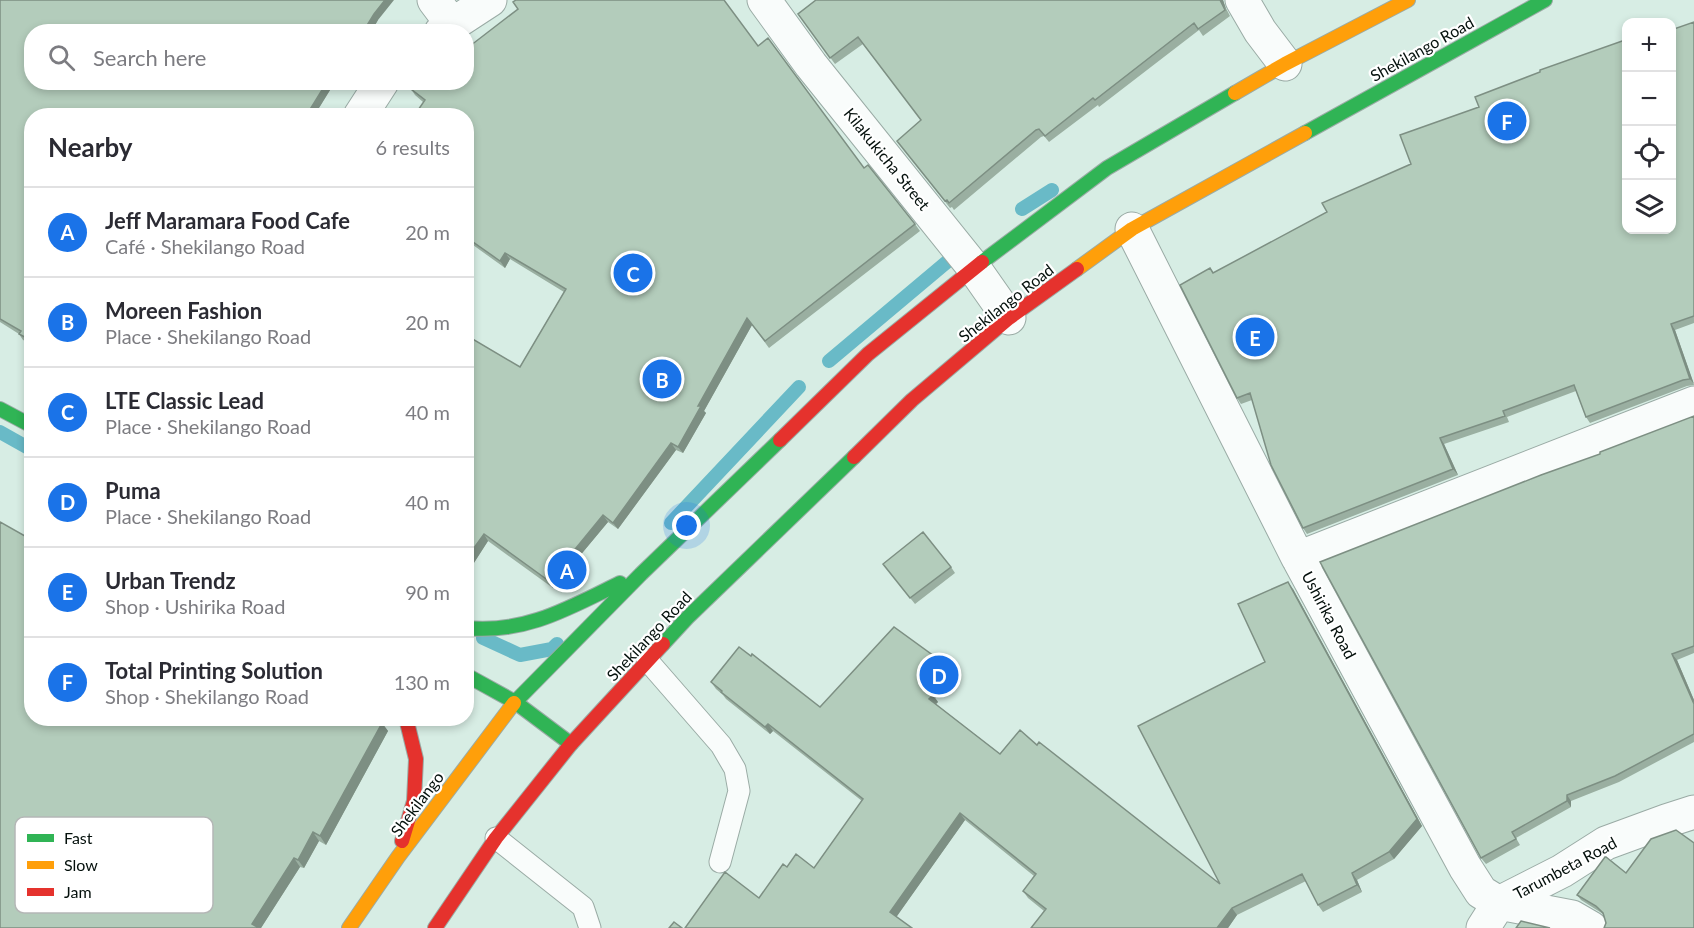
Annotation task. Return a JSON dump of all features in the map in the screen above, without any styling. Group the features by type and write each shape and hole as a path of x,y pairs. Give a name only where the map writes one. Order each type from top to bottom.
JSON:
{"main road":[{"path":"515,702 641,574 868,354 974,267 1107,168 1285,64 1408,0"},
{"name":"Shekilango Road","path":"571,744 687,618 912,400 1009,318 1132,228 1545,0"},
{"path":"0,409 24,422"},
{"path":"474,630 482,631 517,626 555,614 641,574"},
{"path":"435,928 496,838 571,744 515,702 474,679"},
{"name":"Shekilango","path":"349,928 398,857 515,702"},
{"path":"398,857 414,801 416,759 408,726"}],"street":[{"path":"443,18 490,0"},
{"name":"Kilakukicha Street","path":"764,0 812,65 974,267 1009,318"},
{"path":"1242,0 1260,31 1285,64"},
{"path":"365,108 377,90"},
{"name":"Ushirika Road","path":"1132,228 1298,558 1465,867 1481,892 1491,916 1572,917 1590,928"},
{"path":"1298,558 1694,403"},
{"name":"Tarumbeta Road","path":"1491,916 1606,843 1694,812"}],"lane":[{"path":"647,660 721,745 735,769 739,791 720,862"},
{"path":"496,838 583,907 590,928"}],"building":[{"path":"0,0 385,0 368,24 24,24 24,90 322,90 311,108 24,108 24,337 19,334 21,331 0,319"},
{"path":"516,0 724,0 758,46 768,38 864,168 868,165 915,224 765,341 747,318 678,447 671,443 613,523 603,515 549,581 484,534 474,548 474,340 520,367 566,289 505,253 500,261 474,243 474,108 420,108 425,100 412,90 474,90 474,43 518,9 513,2"},
{"path":"816,0 1220,0 1225,10 1198,29 1194,23 1045,136 1039,129 1036,130 949,203 897,141 921,120 858,37 830,58 798,14"},
{"path":"1694,22 1694,316 1671,324 1690,379 1586,417 1574,385 1503,411 1505,416 1440,438 1453,469 1303,528 1271,465 1250,393 1237,398 1180,285 1210,268 1213,273 1327,212 1322,203 1411,164 1400,135 1479,107 1475,97 1540,72 1540,70 1622,41 1622,234 1676,234 1676,28"},
{"path":"1694,416 1694,646 1672,654 1694,704 1694,734 1615,776 1567,795 1567,801 1512,832 1516,839 1481,858 1320,562"},
{"path":"0,522 24,536 24,726 380,726 320,836 313,832 298,860 294,858 252,924 259,928 0,928"},
{"path":"923,532 951,567 910,598 883,564"},
{"path":"1288,582 1417,819 1389,852 1352,873 1357,885 1318,905 1302,874 1232,908 1217,928 1031,928 1046,909 1023,891 1036,874 960,813 890,912 912,928 685,928 725,872 759,898 783,864 787,867 796,854 814,868 863,799 768,724 765,727 711,682 739,647 751,656 752,654 820,707 894,627 949,667 930,692 933,695 929,699 1000,754 1020,730 1037,745 1039,742 1220,884 1138,726 1265,662 1238,604"},
{"path":"1676,830 1694,843 1694,928 1604,928 1606,923 1603,913 1577,895 1605,857 1626,873 1651,839"},
{"path":"1521,921 1550,928 1516,928"},
{"path":"674,922 682,928 669,928"}],"waterway":[{"path":"1022,209 1052,190"},
{"path":"829,361 960,251"},
{"path":"671,523 799,387"},
{"path":"0,432 24,446"},
{"path":"483,638 520,655 552,649 557,644"}],"traffic: fast":[{"path":"1305,133 1545,0"},
{"path":"982,262 1107,168 1235,93"},
{"path":"0,409 24,422"},
{"path":"514,703 641,574 780,440"},
{"path":"663,644 854,457"},
{"path":"474,628 508,627 527,623 564,610 620,583"},
{"path":"474,679 515,702 571,744"}],"traffic: slow":[{"path":"1235,93 1285,64 1408,0"},
{"path":"1077,269 1132,229 1305,133"},
{"path":"349,928 398,857 514,703"}],"traffic: jam":[{"path":"780,440 868,354 982,262"},
{"path":"854,457 912,400 1009,318 1077,269"},
{"path":"435,928 496,838 571,744 663,644"},
{"path":"402,841 414,801 416,759 408,726"}],"place":[{"name":"Total Printing Solution","path":"1507,121"},
{"name":"LTE Classic Lead","path":"633,273"},
{"name":"Urban Trendz","path":"1255,337"},
{"name":"Moreen Fashion","path":"662,379"},
{"name":"Jeff Maramara Food Cafe","path":"567,570"},
{"name":"Puma","path":"939,675"}]}
